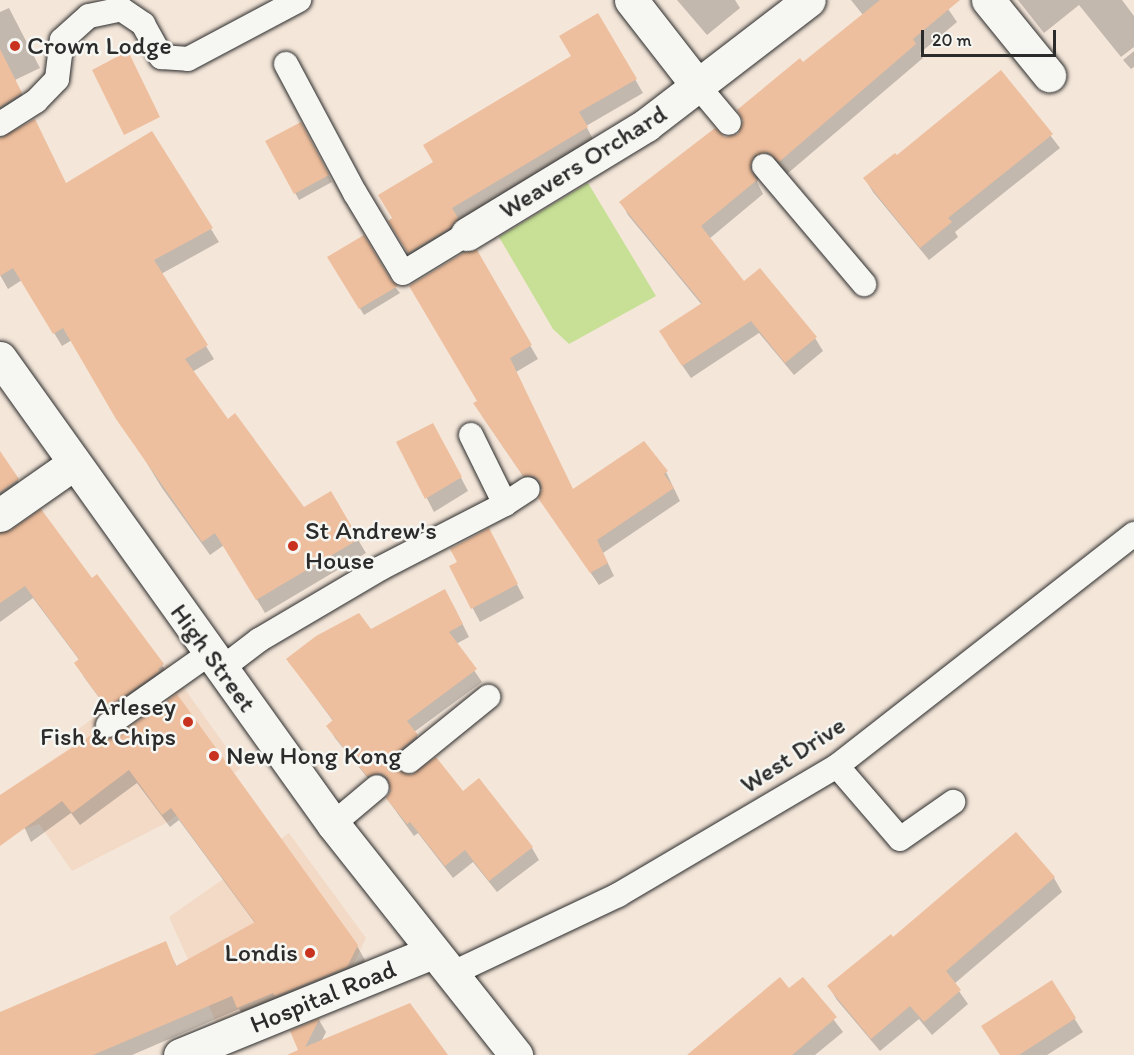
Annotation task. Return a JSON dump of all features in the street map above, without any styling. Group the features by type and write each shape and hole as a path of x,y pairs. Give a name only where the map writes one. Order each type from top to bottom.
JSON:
{"street":[{"path":"631,0 698,86"},
{"name":"Weavers Orchard","path":"467,234 646,125 809,0"},
{"path":"988,0 1049,75"},
{"name":"High Street","path":"0,358 73,464 333,824 516,1055"},
{"path":"0,515 73,464"},
{"name":"Hospital Road","path":"180,1055 442,963"}],"lane":[{"path":"0,124 36,101 57,79 62,40 89,16 121,9 143,24 161,57 188,59 299,0"},
{"path":"286,64 355,193 403,273 467,234"},
{"path":"698,86 729,123"},
{"path":"764,166 864,284"},
{"path":"471,435 505,504"},
{"path":"108,725 215,661 259,640 381,568 505,504 528,489"},
{"name":"West Drive","path":"442,963 618,895 837,766 1134,534"},
{"path":"409,761 488,697"},
{"path":"837,766 900,839 953,802"},
{"path":"333,824 376,787"}],"shaded area":[{"path":"167,664 241,768 166,823 72,871 39,824 22,830 6,791 79,742 73,733"},
{"path":"289,833 366,938 353,965 216,1022 169,917"}],"green space":[{"path":"588,183 656,296 569,344 553,329 499,237"}],"building":[{"path":"880,0 960,0 913,39 916,44 779,162 768,152 754,156 750,168 757,180 701,226 744,281 760,268 817,337 785,363 751,321 682,366 659,331 702,303 619,202 715,128 725,137 738,134 743,121 737,110 800,58 803,62"},
{"path":"598,13 637,79 579,112 588,127 452,208 458,218 450,228 408,253 388,221 392,218 378,195 433,162 423,145 571,56 559,36"},
{"path":"0,49 22,93 0,107"},
{"path":"128,51 160,117 124,135 92,70"},
{"path":"1001,70 1053,134 948,218 952,222 920,248 863,178 895,153 897,155"},
{"path":"35,119 66,183 152,131 213,228 154,260 208,345 185,359 228,419 235,413 304,507 331,491 359,539 256,600 215,533 202,542 116,419 63,328 53,334 13,268 0,276 0,138"},
{"path":"301,122 329,175 294,194 265,141"},
{"path":"364,235 391,280 398,286 359,309 327,257"},
{"path":"477,250 532,345 510,358 573,489 644,441 668,471 664,474 674,488 597,540 608,563 590,573 538,498 542,489 540,481 534,476 523,476 473,403 477,401 409,286 465,252"},
{"path":"433,423 462,477 425,499 396,442"},
{"path":"0,451 19,479 0,492"},
{"path":"41,509 92,578 97,574 164,664 158,669 160,671 107,708 74,663 79,659 25,586 0,603 0,533 11,530"},
{"path":"489,528 518,584 471,609 449,566 457,562 450,549"},
{"path":"445,589 463,624 449,632 477,669 407,721 418,735 400,750 395,763 398,770 411,775 436,757 463,791 479,778 533,847 489,881 465,850 445,866 410,822 407,824 386,798 391,791 388,778 381,773 367,776 326,726 333,720 286,659 316,636 359,613 371,629"},
{"path":"177,694 358,945 347,967 275,996 273,993 237,1008 232,996 93,1055 0,1055 0,1012 166,941 176,966 255,922 171,808 162,815 129,770 72,813 62,801 0,846 0,795 96,732 103,738 116,737"},
{"path":"1016,832 1055,877 946,971 961,990 924,1022 910,1006 871,1039 827,986 891,934 893,937"},
{"path":"780,977 789,988 803,977 837,1017 792,1055 687,1055"},
{"path":"1052,980 1076,1018 1019,1055 1000,1055 981,1026"},
{"path":"410,1003 448,1055 287,1055 298,1050 290,1031 320,1018 305,1047"}],"place":[{"name":"Crown Lodge","path":"15,46"},
{"name":"St Andrew's House","path":"293,546"},
{"name":"Arlesey Fish & Chips","path":"188,722"},
{"name":"New Hong Kong","path":"214,756"},
{"name":"Londis","path":"310,953"}]}
